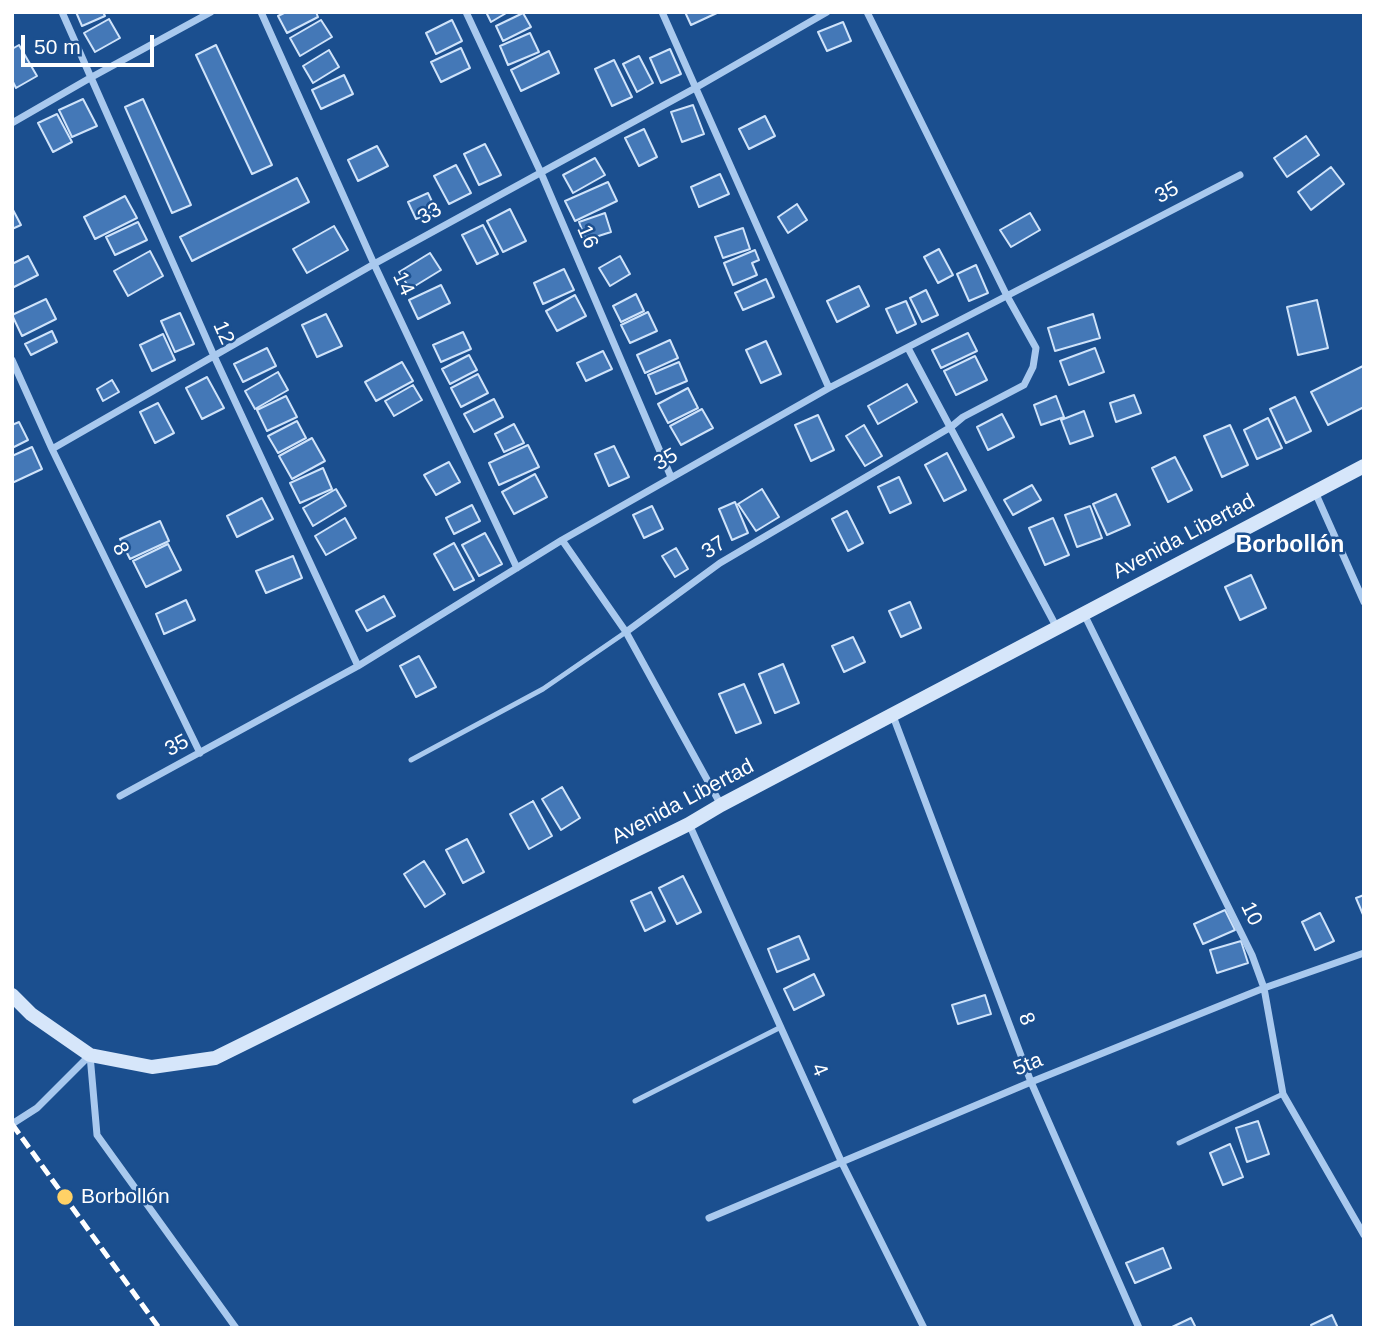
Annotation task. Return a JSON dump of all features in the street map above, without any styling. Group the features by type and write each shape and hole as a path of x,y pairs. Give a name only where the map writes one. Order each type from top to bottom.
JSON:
{"main road":[{"name":"Avenida Libertad","path":"12,995 31,1014 90,1055 152,1067 215,1058 689,824 1364,466"}],"street":[{"name":"12","path":"62,12 214,356 358,666"},
{"path":"12,123 211,12"},
{"name":"14","path":"261,12 374,264 517,568"},
{"name":"16","path":"466,12 541,173 671,477"},
{"path":"662,12 829,388"},
{"name":"33","path":"52,449 374,264 697,87 827,12"},
{"path":"867,12 1007,296"},
{"name":"35","path":"120,796 358,666 562,540 829,388 1240,175"},
{"name":"37","path":"626,632 720,563 951,427 963,416 1024,385 1033,368 1036,348 1007,296"},
{"path":"908,348 1057,629"},
{"name":"8","path":"12,360 52,449 200,753"},
{"path":"1315,492 1364,602"},
{"path":"562,540 626,632 721,805"},
{"name":"10","path":"1084,614 1252,955 1264,988 1283,1094 1364,1235"},
{"name":"8","path":"893,716 1031,1082 1139,1328"},
{"name":"4","path":"689,824 842,1163 924,1328"},
{"name":"5ta","path":"709,1218 1031,1082 1264,988 1364,953"},
{"path":"12,1124 37,1108 90,1055"},
{"path":"90,1055 97,1135 236,1328"}],"lane":[{"name":"37","path":"411,760 542,689 626,632"},
{"path":"635,1101 781,1027"},
{"path":"1179,1143 1283,1094"}],"building":[{"path":"76,12 103,12 105,16 82,26"},
{"path":"286,12 316,12 318,17 287,33 278,16"},
{"path":"486,12 508,12 491,22"},
{"path":"685,12 719,12 691,25"},
{"path":"523,13 531,27 503,41 496,26"},
{"path":"109,19 120,38 95,52 84,33"},
{"path":"321,20 332,37 300,56 290,38"},
{"path":"452,20 462,41 436,54 426,33"},
{"path":"843,22 851,41 827,51 818,32"},
{"path":"530,33 539,52 508,65 500,46"},
{"path":"19,45 37,76 16,88 12,80 12,49"},
{"path":"216,45 272,165 252,174 196,55"},
{"path":"461,48 470,68 441,82 431,62"},
{"path":"670,49 681,74 661,83 650,58"},
{"path":"329,50 339,67 313,83 303,66"},
{"path":"549,51 559,73 521,91 511,70"},
{"path":"639,56 653,83 637,92 623,64"},
{"path":"614,60 632,97 612,106 595,69"},
{"path":"344,75 353,94 321,109 312,90"},
{"path":"83,99 97,126 72,137 59,110"},
{"path":"143,99 191,205 172,213 125,107"},
{"path":"693,105 704,134 682,142 671,112"},
{"path":"57,114 72,142 53,152 38,123"},
{"path":"765,116 775,136 749,149 739,129"},
{"path":"644,129 657,157 639,166 625,138"},
{"path":"1306,136 1319,155 1287,177 1274,158"},
{"path":"485,144 501,175 479,185 464,154"},
{"path":"377,146 388,166 358,181 348,160"},
{"path":"595,158 605,175 573,193 563,175"},
{"path":"456,165 471,193 449,204 434,176"},
{"path":"1331,167 1344,184 1311,210 1298,192"},
{"path":"720,174 729,194 699,207 691,187"},
{"path":"297,178 309,202 192,261 180,237"},
{"path":"608,182 617,201 575,221 565,201"},
{"path":"428,193 436,210 416,219 408,202"},
{"path":"125,196 137,218 95,239 84,217"},
{"path":"797,204 807,220 788,233 778,217"},
{"path":"12,208 21,225 12,229"},
{"path":"510,209 526,241 503,252 487,221"},
{"path":"605,213 611,232 586,240 579,222"},
{"path":"1030,213 1040,230 1011,247 1000,230"},
{"path":"138,222 147,240 115,255 106,237"},
{"path":"483,225 498,254 477,264 462,235"},
{"path":"334,226 348,250 307,273 293,249"},
{"path":"743,228 750,249 723,258 715,237"},
{"path":"939,249 953,275 938,283 924,257"},
{"path":"755,250 759,260 752,263 757,275 733,285 724,263"},
{"path":"150,251 163,276 128,296 114,271"},
{"path":"430,253 441,270 410,289 399,272"},
{"path":"28,256 38,275 12,288 12,264"},
{"path":"620,256 630,274 610,286 599,268"},
{"path":"976,265 988,293 969,301 957,274"},
{"path":"564,269 574,290 543,304 534,283"},
{"path":"766,279 774,297 743,310 735,293"},
{"path":"441,285 450,303 418,319 409,300"},
{"path":"859,286 869,306 837,322 827,301"},
{"path":"926,290 938,315 922,322 910,298"},
{"path":"636,294 644,311 621,322 613,306"},
{"path":"575,295 586,316 557,331 546,311"},
{"path":"46,299 56,319 22,336 12,315"},
{"path":"1317,300 1328,348 1298,355 1287,307"},
{"path":"906,301 916,324 897,333 886,309"},
{"path":"648,312 657,331 630,343 621,325"},
{"path":"180,313 194,344 175,352 161,321"},
{"path":"326,314 342,346 317,357 302,325"},
{"path":"1093,314 1100,338 1055,351 1048,328"},
{"path":"52,331 57,342 31,355 25,344"},
{"path":"463,332 471,349 441,362 433,345"},
{"path":"968,333 977,351 941,368 932,350"},
{"path":"163,334 175,360 152,371 140,345"},
{"path":"670,340 678,358 645,373 637,355"},
{"path":"766,341 781,374 761,383 746,350"},
{"path":"267,348 276,366 243,382 234,364"},
{"path":"1095,348 1104,372 1069,385 1060,361"},
{"path":"603,351 612,369 586,381 577,363"},
{"path":"469,355 477,370 450,384 442,369"},
{"path":"975,356 987,380 956,395 944,371"},
{"path":"402,362 413,381 376,401 365,382"},
{"path":"679,362 687,381 656,394 648,375"},
{"path":"1363,366 1364,407 1328,425 1311,392"},
{"path":"278,372 288,390 255,409 245,391"},
{"path":"478,374 488,393 461,407 451,388"},
{"path":"207,377 224,408 202,419 186,388"},
{"path":"112,380 119,392 103,401 97,389"},
{"path":"907,384 917,402 878,424 868,406"},
{"path":"413,385 422,400 394,416 385,401"},
{"path":"688,388 698,408 668,423 658,404"},
{"path":"1134,395 1141,413 1116,422 1110,403"},
{"path":"286,396 297,417 267,431 257,410"},
{"path":"1056,396 1064,417 1041,425 1034,405"},
{"path":"1295,397 1311,431 1286,443 1270,409"},
{"path":"494,399 503,417 474,432 464,414"},
{"path":"158,403 174,433 155,443 140,412"},
{"path":"702,409 713,428 681,445 670,426"},
{"path":"1084,411 1093,436 1070,444 1061,420"},
{"path":"1002,414 1014,437 988,450 977,427"},
{"path":"818,415 834,450 811,461 795,425"},
{"path":"1268,418 1282,448 1257,459 1244,430"},
{"path":"297,421 306,438 278,453 268,436"},
{"path":"19,422 28,440 12,448 12,425"},
{"path":"514,424 524,443 504,452 495,434"},
{"path":"864,425 882,456 865,466 846,436"},
{"path":"1230,425 1248,465 1222,477 1204,436"},
{"path":"312,438 325,461 292,479 279,456"},
{"path":"528,445 539,467 499,485 489,463"},
{"path":"614,446 629,477 609,486 595,454"},
{"path":"32,447 42,469 12,483 12,456"},
{"path":"947,453 966,490 944,501 925,465"},
{"path":"1175,457 1192,490 1168,502 1152,468"},
{"path":"449,462 460,482 436,495 424,475"},
{"path":"323,468 332,489 300,503 290,483"},
{"path":"535,474 547,497 514,514 502,492"},
{"path":"899,477 911,503 890,513 878,487"},
{"path":"1032,485 1041,500 1013,515 1004,500"},
{"path":"336,489 346,506 313,526 303,508"},
{"path":"762,489 779,517 756,531 738,504"},
{"path":"1116,494 1130,525 1107,535 1093,504"},
{"path":"262,498 273,519 237,537 227,516"},
{"path":"735,502 748,533 732,540 719,509"},
{"path":"472,505 480,521 454,534 446,518"},
{"path":"652,506 663,529 644,538 633,515"},
{"path":"1090,506 1102,538 1077,547 1065,515"},
{"path":"847,511 863,543 848,551 832,519"},
{"path":"345,518 356,538 326,555 315,536"},
{"path":"1053,518 1069,555 1045,565 1029,528"},
{"path":"160,521 169,541 130,559 120,539"},
{"path":"485,533 502,564 479,576 462,545"},
{"path":"454,543 474,580 454,590 434,554"},
{"path":"168,544 181,570 146,587 133,561"},
{"path":"676,548 688,569 675,577 662,556"},
{"path":"293,556 302,578 266,593 256,571"},
{"path":"1251,575 1266,608 1240,620 1225,587"},
{"path":"384,596 395,616 367,631 356,611"},
{"path":"186,600 195,620 164,634 156,614"},
{"path":"910,602 921,628 901,637 889,611"},
{"path":"853,637 865,662 844,672 832,646"},
{"path":"419,656 436,687 416,697 400,666"},
{"path":"783,664 799,703 775,713 759,674"},
{"path":"744,684 761,723 736,733 719,694"},
{"path":"562,787 580,818 561,830 542,799"},
{"path":"533,801 552,836 529,849 510,814"},
{"path":"467,839 484,872 463,883 446,850"},
{"path":"424,861 445,894 425,907 404,874"},
{"path":"683,876 701,912 677,924 659,888"},
{"path":"651,892 665,921 645,931 631,901"},
{"path":"1364,895 1364,917 1356,898"},
{"path":"1225,910 1235,930 1203,944 1194,924"},
{"path":"1320,913 1334,941 1315,950 1302,922"},
{"path":"799,936 809,959 777,972 768,949"},
{"path":"1241,941 1248,963 1217,973 1210,950"},
{"path":"814,974 824,995 794,1010 784,989"},
{"path":"985,995 991,1014 958,1024 952,1005"},
{"path":"1258,1121 1269,1154 1247,1162 1236,1128"},
{"path":"1230,1144 1243,1177 1223,1185 1210,1153"},
{"path":"1163,1248 1171,1268 1135,1283 1126,1263"},
{"path":"1332,1315 1338,1328 1312,1328 1311,1325"},
{"path":"1191,1318 1196,1328 1170,1328"}],"railway":[{"path":"12,1124 159,1328"}],"place":[{"name":"Borbollón","path":"65,1197"}],"district":[{"name":"Borbollón","path":"1290,546"}]}
